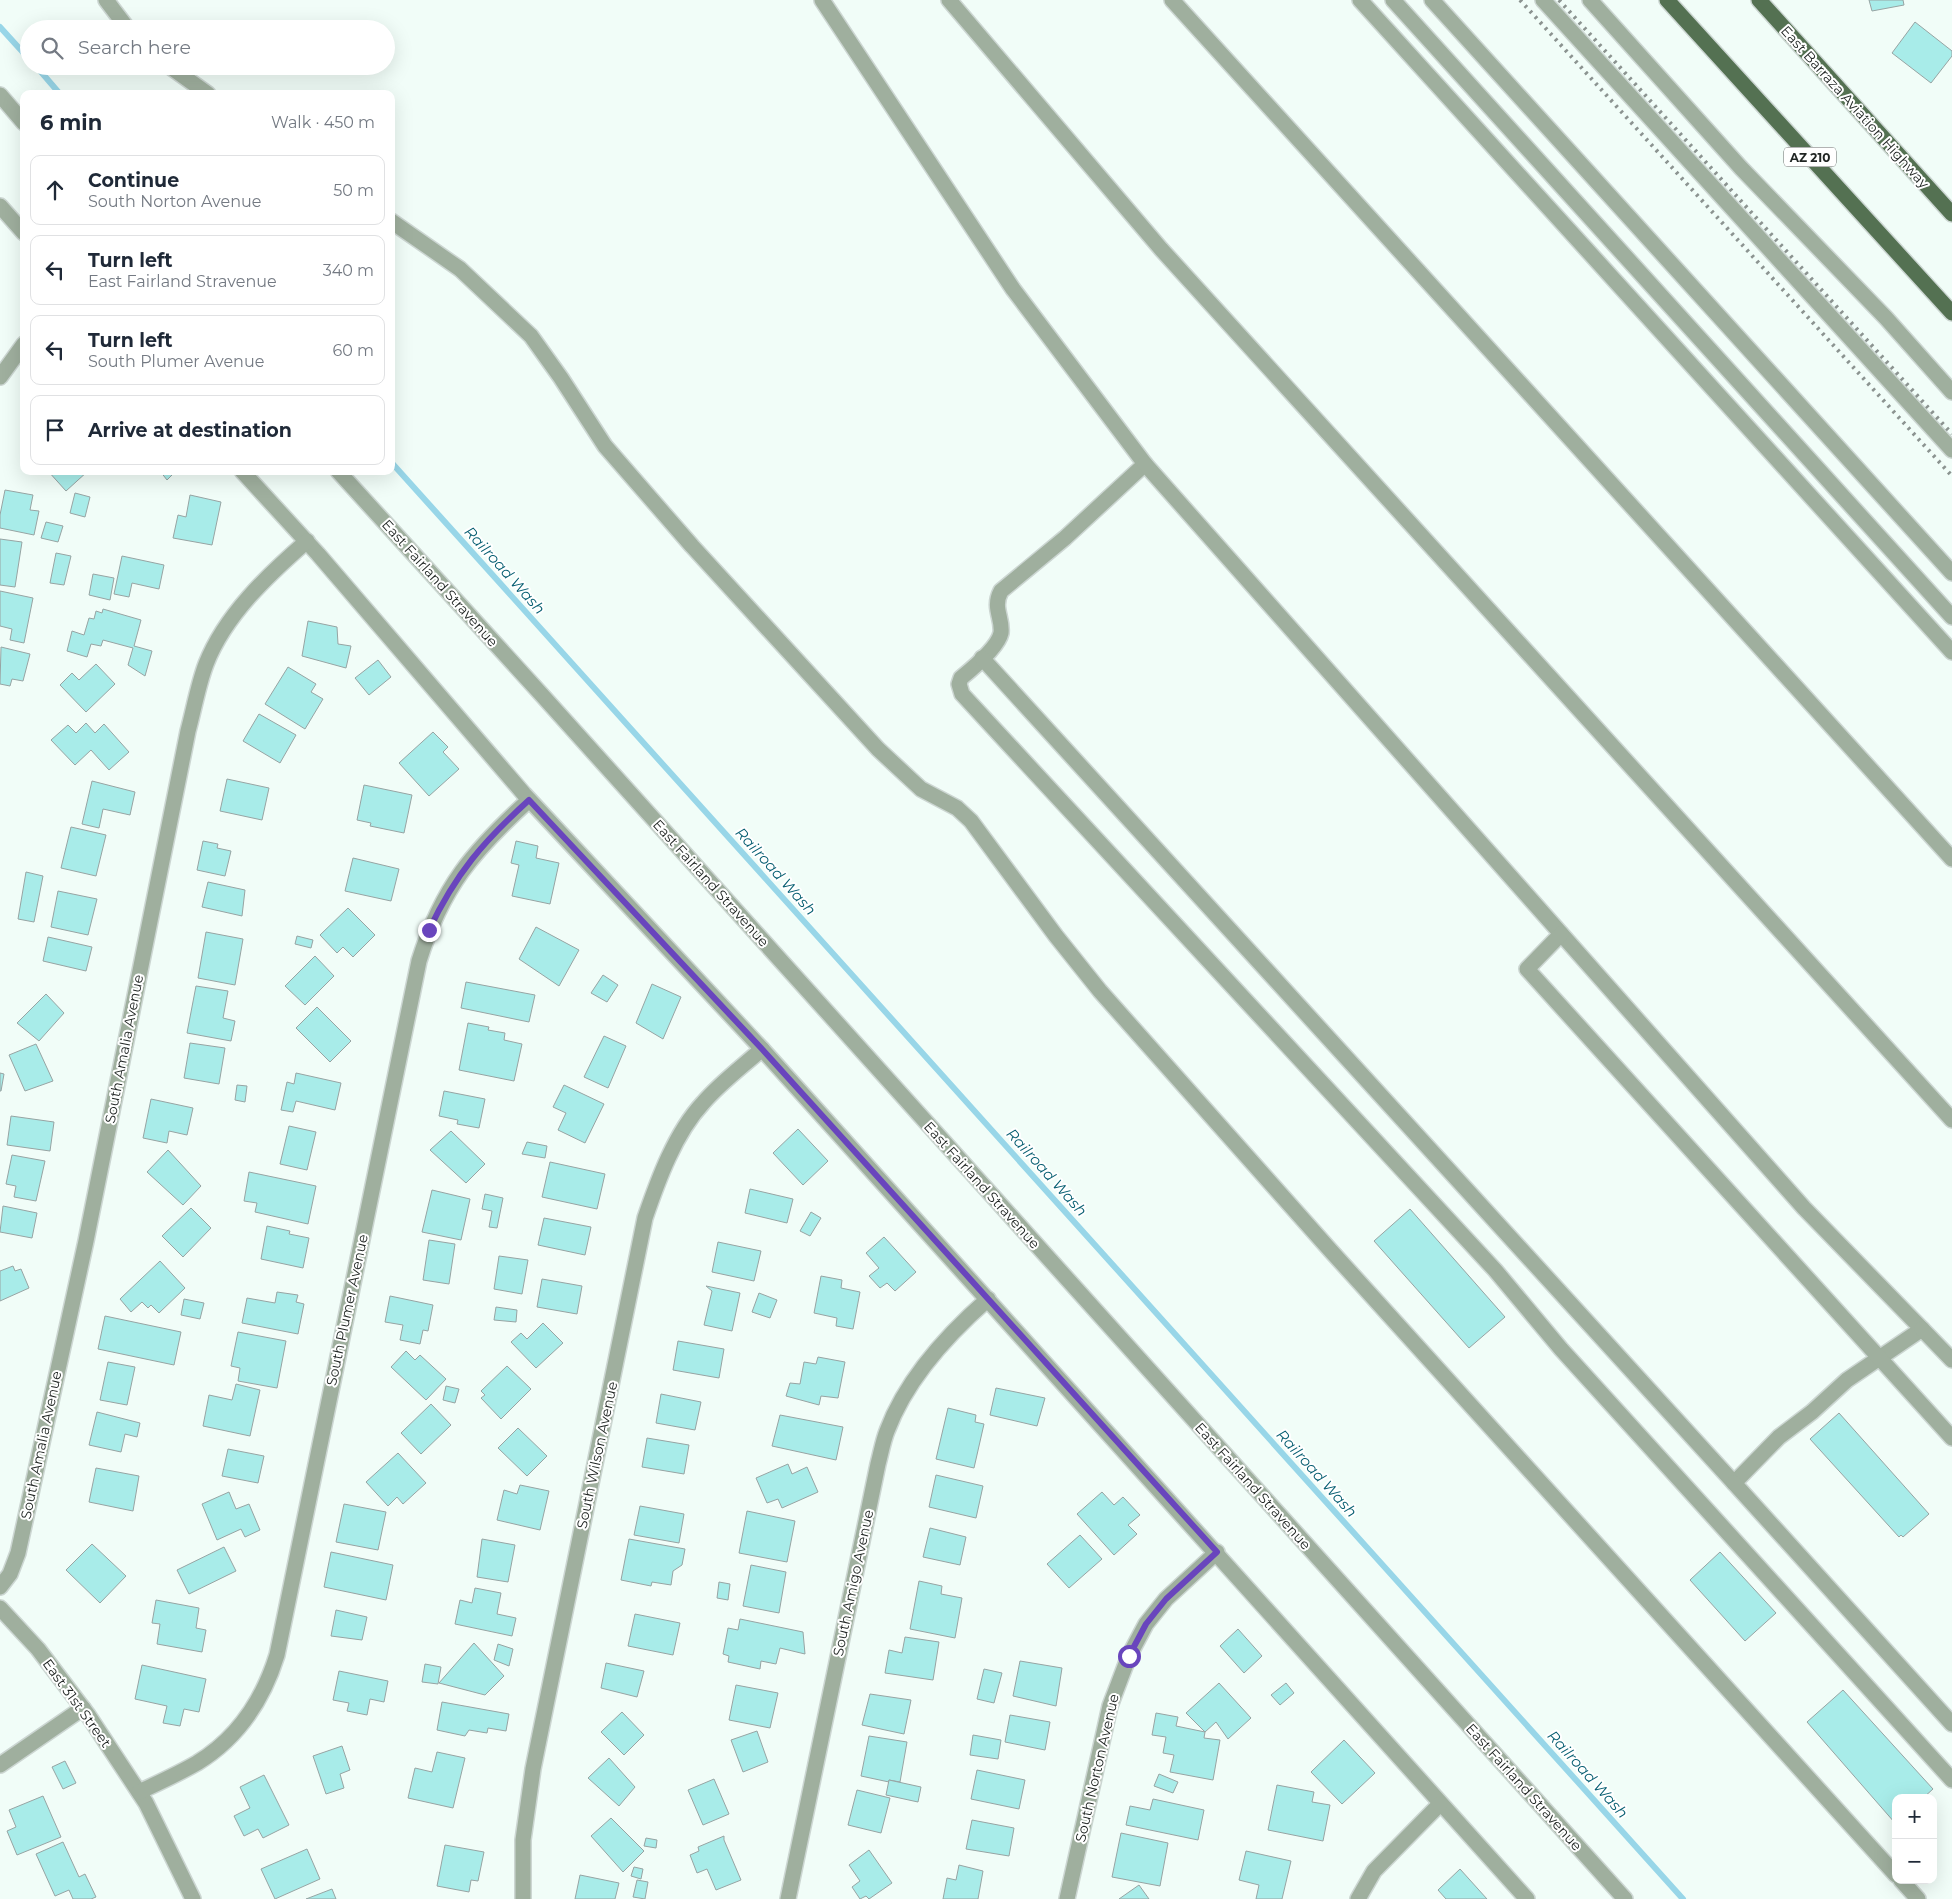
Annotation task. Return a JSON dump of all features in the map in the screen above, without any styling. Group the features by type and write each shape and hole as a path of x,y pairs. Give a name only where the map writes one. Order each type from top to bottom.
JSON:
{"main road":[{"name":"AZ 210","path":"1667,0 1952,313"},
{"name":"East Barraza Aviation Highway","path":"1759,0 1952,214"}],"street":[{"path":"106,0 121,20"},
{"path":"822,0 1013,289 1145,464 1804,1208 1952,1360"},
{"path":"949,0 1161,249 1952,1120"},
{"path":"1172,0 1952,859"},
{"path":"1360,0 1952,652"},
{"path":"1393,0 1952,617"},
{"path":"1432,0 1952,574"},
{"path":"1543,0 1952,450"},
{"path":"1590,0 1741,168 1886,318 1952,392"},
{"path":"182,75 202,90"},
{"path":"0,95 20,118"},
{"path":"0,206 20,228"},
{"path":"395,223 460,269 531,336 605,446 692,546 878,749 921,789 957,808 971,821 1056,936 1107,999 1331,1251 1892,1871"},
{"path":"0,377 20,350"},
{"path":"1145,464 1065,538 1002,591 997,598 1001,632 997,642 961,678 959,684 962,694 1495,1270 1561,1349 1952,1780"},
{"path":"246,475 307,541 529,800 762,1049 1217,1552 1440,1804 1527,1899"},
{"name":"East Fairland Stravenue","path":"342,475 1625,1899"},
{"name":"South Amalia Avenue","path":"0,1586 10,1574 18,1553 86,1241 188,730 206,664 236,613 268,575 307,541"},
{"path":"982,658 1952,1724"},
{"name":"South Plumer Avenue","path":"142,1798 198,1762 232,1735 255,1708 270,1679 277,1655 419,961 429,930 442,902 459,875 493,834 529,800"},
{"path":"1561,934 1527,969 1952,1438"},
{"name":"South Wilson Avenue","path":"523,1899 523,1840 533,1769 644,1218 662,1171 681,1135 702,1103 762,1049"},
{"name":"South Amigo Avenue","path":"788,1899 874,1484 887,1430 911,1385 936,1351 963,1320 988,1299"},
{"path":"1734,1483 1779,1437 1812,1412 1847,1380 1922,1329"},
{"name":"South Norton Avenue","path":"1067,1899 1110,1706 1129,1656 1146,1624 1166,1599 1217,1552"},
{"name":"East 31st Street","path":"0,1608 38,1649 83,1708 142,1798"},
{"path":"0,1765 83,1708"},
{"path":"142,1798 193,1899"},
{"path":"1358,1899 1374,1871 1440,1804"},
{"path":"1905,1884 1918,1899"}],"building":[{"path":"1869,0 1903,0 1904,5 1872,11"},
{"path":"1915,22 1952,51 1952,56 1931,83 1892,53"},
{"path":"52,475 84,475 66,491"},
{"path":"163,475 172,475 167,480"},
{"path":"5,490 33,495 30,510 39,511 34,535 0,528 0,515"},
{"path":"75,493 90,497 85,517 70,513"},
{"path":"190,495 221,502 212,545 173,538 178,515 186,517"},
{"path":"46,522 63,526 58,542 41,538"},
{"path":"0,539 22,542 15,587 0,585"},
{"path":"56,553 71,556 64,585 50,583"},
{"path":"122,556 164,565 159,589 132,583 129,597 114,594"},
{"path":"93,574 114,578 110,600 89,595"},
{"path":"0,591 33,598 24,643 10,640 12,629 0,626"},
{"path":"103,609 141,620 134,646 152,651 145,676 128,665 133,648 103,640 101,646 91,644 87,657 67,651 72,631 84,635 89,618 94,619 96,611 102,613"},
{"path":"308,621 337,627 338,644 351,646 346,668 302,656"},
{"path":"1,647 30,654 23,681 12,679 10,686 0,684"},
{"path":"378,660 391,677 369,695 355,678"},
{"path":"96,664 115,684 86,712 60,685 72,673 79,680"},
{"path":"288,667 316,684 311,692 323,699 305,729 265,704"},
{"path":"259,714 296,735 280,763 243,741"},
{"path":"86,723 95,733 104,724 129,752 109,770 91,750 75,765 51,740 68,725 76,733"},
{"path":"433,732 448,747 443,752 459,769 429,796 399,763"},
{"path":"227,779 269,788 262,820 220,811"},
{"path":"92,781 135,792 130,815 103,809 99,828 82,824"},
{"path":"364,785 412,795 404,833 370,826 371,823 357,820"},
{"path":"71,827 106,835 96,876 61,868"},
{"path":"203,841 218,844 217,848 231,851 225,876 197,870"},
{"path":"516,841 538,846 536,858 559,863 550,904 512,896 519,865 511,863"},
{"path":"353,858 399,869 391,901 345,891"},
{"path":"26,872 43,876 34,922 18,919"},
{"path":"208,882 245,890 242,916 202,907"},
{"path":"58,891 97,899 88,935 51,927"},
{"path":"348,908 375,935 353,957 343,947 337,953 320,935"},
{"path":"536,927 579,950 559,986 519,959"},
{"path":"206,932 243,939 235,985 198,978"},
{"path":"297,936 313,940 311,948 295,944"},
{"path":"48,937 92,947 86,971 43,961"},
{"path":"315,956 334,976 305,1005 285,986"},
{"path":"603,975 618,985 607,1002 591,993"},
{"path":"466,982 535,995 529,1022 461,1008"},
{"path":"652,984 681,997 663,1039 636,1023"},
{"path":"196,986 228,991 223,1018 235,1021 231,1041 187,1033"},
{"path":"46,994 64,1013 39,1041 17,1023"},
{"path":"317,1007 351,1041 330,1062 296,1028"},
{"path":"468,1023 489,1027 488,1030 505,1033 504,1040 522,1044 514,1081 459,1070"},
{"path":"604,1036 626,1046 608,1088 584,1077"},
{"path":"190,1043 225,1048 219,1084 184,1078"},
{"path":"36,1044 53,1081 25,1091 9,1055"},
{"path":"0,1073 4,1074 1,1091 0,1091"},
{"path":"296,1073 341,1083 335,1110 296,1101 293,1112 281,1110 287,1082 294,1084"},
{"path":"237,1085 247,1086 245,1102 235,1100"},
{"path":"564,1085 604,1104 585,1143 558,1130 566,1113 553,1107"},
{"path":"444,1091 485,1099 479,1128 457,1124 458,1120 439,1116"},
{"path":"151,1099 193,1108 187,1135 169,1131 167,1143 143,1138"},
{"path":"11,1116 54,1122 50,1151 7,1145"},
{"path":"289,1126 316,1132 307,1170 280,1164"},
{"path":"798,1129 828,1161 803,1185 773,1153"},
{"path":"451,1131 485,1164 466,1183 430,1150"},
{"path":"527,1142 547,1146 545,1158 522,1154"},
{"path":"168,1150 201,1186 183,1205 147,1172"},
{"path":"12,1155 45,1161 36,1201 14,1197 16,1186 6,1184"},
{"path":"550,1162 605,1174 597,1209 542,1197"},
{"path":"249,1172 316,1186 308,1224 255,1212 257,1203 244,1201"},
{"path":"750,1189 793,1199 787,1223 745,1213"},
{"path":"432,1190 470,1199 461,1240 422,1232"},
{"path":"485,1194 503,1198 497,1228 489,1227 492,1211 482,1209"},
{"path":"3,1206 37,1213 32,1238 0,1232"},
{"path":"191,1208 211,1228 183,1257 162,1236"},
{"path":"1410,1209 1505,1317 1469,1348 1374,1241"},
{"path":"811,1212 821,1218 810,1236 800,1231"},
{"path":"544,1218 591,1227 585,1255 538,1245"},
{"path":"267,1226 290,1231 289,1234 309,1238 303,1268 261,1259"},
{"path":"884,1237 916,1272 895,1291 887,1283 880,1288 869,1276 879,1268 866,1253"},
{"path":"429,1240 455,1244 449,1284 423,1280"},
{"path":"718,1242 761,1251 754,1281 712,1272"},
{"path":"499,1256 528,1260 522,1294 494,1289"},
{"path":"160,1261 185,1288 159,1313 151,1305 148,1308 142,1302 131,1312 120,1299"},
{"path":"13,1266 15,1271 21,1269 29,1288 0,1301 0,1271"},
{"path":"821,1276 842,1280 841,1288 860,1292 853,1329 836,1326 837,1318 814,1313"},
{"path":"542,1279 582,1286 577,1314 537,1307"},
{"path":"706,1286 740,1293 732,1331 704,1325 712,1291"},
{"path":"277,1292 298,1295 296,1302 304,1304 298,1334 242,1323 247,1298 275,1303"},
{"path":"759,1293 777,1300 770,1318 752,1312"},
{"path":"390,1296 433,1305 428,1331 423,1330 420,1344 400,1340 403,1325 385,1322"},
{"path":"184,1299 204,1303 200,1319 181,1315"},
{"path":"496,1307 517,1310 516,1322 494,1320"},
{"path":"105,1316 181,1332 174,1365 98,1349"},
{"path":"543,1323 563,1343 536,1368 511,1342 521,1333 527,1339"},
{"path":"238,1332 286,1341 277,1388 238,1381 240,1368 231,1366"},
{"path":"678,1341 724,1349 719,1378 673,1370"},
{"path":"406,1351 415,1360 420,1355 446,1379 426,1400 391,1367"},
{"path":"818,1357 845,1362 838,1398 821,1396 819,1405 786,1396 790,1383 800,1384 804,1362 816,1364"},
{"path":"108,1362 135,1367 127,1405 100,1400"},
{"path":"507,1366 531,1389 501,1419 481,1398 485,1395 481,1391"},
{"path":"236,1384 260,1390 250,1436 203,1426 209,1395 232,1400"},
{"path":"446,1386 459,1389 455,1403 443,1400"},
{"path":"996,1388 1045,1398 1037,1426 990,1415"},
{"path":"661,1394 701,1402 695,1430 656,1423"},
{"path":"431,1404 451,1425 421,1454 401,1433"},
{"path":"948,1408 976,1415 975,1422 984,1424 974,1468 936,1459"},
{"path":"97,1412 140,1423 137,1437 125,1434 121,1452 89,1445"},
{"path":"1839,1413 1929,1514 1903,1537 1901,1535 1899,1537 1810,1439"},
{"path":"780,1415 843,1427 836,1460 772,1446"},
{"path":"518,1428 547,1456 527,1476 498,1448"},
{"path":"647,1438 689,1445 684,1474 642,1467"},
{"path":"228,1449 264,1456 258,1483 222,1476"},
{"path":"398,1453 426,1483 403,1504 397,1497 388,1506 366,1482"},
{"path":"788,1464 792,1474 807,1467 818,1492 782,1508 778,1499 767,1503 756,1478"},
{"path":"96,1468 139,1476 133,1511 89,1502"},
{"path":"936,1475 983,1486 976,1518 929,1507"},
{"path":"520,1485 549,1491 540,1530 497,1520 504,1490 517,1494"},
{"path":"229,1492 236,1509 249,1504 260,1530 245,1537 241,1529 217,1540 202,1504"},
{"path":"1102,1492 1114,1505 1123,1497 1140,1515 1128,1525 1137,1534 1114,1555 1077,1514"},
{"path":"344,1504 386,1512 378,1550 336,1542"},
{"path":"640,1506 684,1514 679,1543 634,1535"},
{"path":"747,1511 795,1521 787,1562 739,1553"},
{"path":"930,1528 966,1537 960,1565 923,1557"},
{"path":"1080,1535 1102,1559 1069,1588 1047,1564"},
{"path":"482,1539 515,1545 508,1582 477,1577"},
{"path":"629,1539 685,1549 682,1565 673,1571 671,1585 652,1582 651,1586 621,1580"},
{"path":"92,1544 126,1576 100,1603 66,1570"},
{"path":"224,1547 236,1571 189,1594 177,1570"},
{"path":"331,1552 393,1565 386,1600 324,1587"},
{"path":"1720,1552 1776,1613 1745,1641 1690,1580"},
{"path":"751,1565 786,1572 779,1613 743,1606"},
{"path":"919,1581 942,1586 941,1594 962,1598 955,1638 910,1629"},
{"path":"719,1582 730,1584 728,1600 717,1598"},
{"path":"475,1588 501,1593 497,1614 516,1618 512,1636 455,1624 460,1600 472,1603"},
{"path":"156,1600 199,1608 196,1628 206,1630 202,1652 157,1644 160,1624 152,1623"},
{"path":"336,1610 367,1617 362,1640 331,1636"},
{"path":"635,1614 680,1623 673,1655 628,1646"},
{"path":"740,1619 803,1632 805,1654 780,1648 776,1664 761,1661 760,1669 728,1662 729,1656 723,1654 728,1628 738,1630"},
{"path":"1238,1629 1262,1656 1244,1673 1220,1646"},
{"path":"905,1637 939,1642 933,1680 885,1673 889,1650 902,1653"},
{"path":"474,1643 504,1676 485,1695 439,1683"},
{"path":"498,1644 513,1649 509,1666 494,1660"},
{"path":"1020,1661 1062,1668 1056,1706 1013,1696"},
{"path":"606,1663 644,1671 637,1697 601,1688"},
{"path":"425,1664 441,1667 438,1684 422,1682"},
{"path":"142,1665 206,1679 199,1712 184,1709 180,1726 163,1723 167,1706 135,1699"},
{"path":"984,1669 1002,1673 994,1703 977,1699"},
{"path":"339,1671 388,1681 384,1702 370,1699 367,1715 347,1711 349,1703 333,1700"},
{"path":"1219,1683 1251,1718 1228,1739 1216,1722 1205,1732 1186,1713"},
{"path":"1286,1683 1294,1693 1280,1705 1271,1695"},
{"path":"736,1685 778,1693 770,1728 729,1720"},
{"path":"1843,1690 1933,1789 1927,1794 1892,1794 1892,1820 1807,1722"},
{"path":"870,1694 911,1700 904,1734 862,1725"},
{"path":"442,1702 509,1714 506,1731 488,1728 487,1733 469,1730 465,1736 437,1730"},
{"path":"622,1712 644,1735 624,1755 601,1732"},
{"path":"1156,1713 1178,1717 1176,1726 1205,1732 1204,1738 1220,1740 1213,1780 1170,1772 1174,1755 1163,1753 1166,1737 1152,1735"},
{"path":"1010,1715 1050,1722 1045,1750 1005,1742"},
{"path":"757,1731 768,1762 743,1772 731,1740"},
{"path":"973,1735 1001,1740 998,1759 970,1755"},
{"path":"869,1736 907,1742 900,1782 889,1780 889,1782 861,1776"},
{"path":"1344,1740 1375,1773 1342,1804 1311,1772"},
{"path":"342,1746 350,1770 340,1774 344,1788 326,1794 313,1756"},
{"path":"437,1752 465,1758 453,1808 408,1798 415,1768 432,1772"},
{"path":"609,1758 635,1787 619,1806 588,1778"},
{"path":"65,1761 76,1783 63,1789 52,1767"},
{"path":"977,1770 1025,1780 1019,1809 971,1799"},
{"path":"1159,1774 1178,1782 1173,1793 1154,1786"},
{"path":"264,1775 289,1825 263,1838 258,1829 244,1836 234,1816 250,1808 240,1787"},
{"path":"714,1779 729,1814 703,1825 688,1790"},
{"path":"889,1780 921,1787 918,1802 886,1795"},
{"path":"1277,1785 1314,1792 1312,1802 1330,1805 1323,1841 1268,1830"},
{"path":"857,1790 890,1798 881,1833 848,1825"},
{"path":"43,1796 61,1837 17,1855 7,1831 16,1827 9,1810"},
{"path":"1153,1799 1204,1810 1198,1840 1126,1825 1130,1806 1150,1810"},
{"path":"611,1818 644,1851 623,1872 591,1836"},
{"path":"972,1820 1014,1828 1009,1856 966,1849"},
{"path":"1121,1833 1168,1843 1160,1886 1112,1877"},
{"path":"724,1836 741,1880 716,1890 707,1869 697,1873 690,1855 699,1851 698,1847"},
{"path":"646,1838 657,1840 656,1848 644,1846"},
{"path":"63,1842 79,1877 85,1874 96,1897 91,1899 73,1899 69,1890 55,1896 36,1854"},
{"path":"445,1845 484,1852 478,1881 471,1880 469,1892 437,1886"},
{"path":"307,1849 320,1879 275,1899 261,1869"},
{"path":"869,1850 892,1883 869,1899 866,1896 860,1899 852,1887 860,1881 849,1865"},
{"path":"1246,1851 1291,1861 1282,1899 1256,1899 1259,1885 1239,1880"},
{"path":"959,1865 983,1871 978,1899 943,1899 947,1878 956,1880"},
{"path":"634,1867 643,1869 641,1879 631,1876"},
{"path":"1460,1869 1487,1899 1446,1899 1438,1890"},
{"path":"580,1875 619,1883 615,1899 575,1899"},
{"path":"637,1880 648,1882 645,1899 633,1897"},
{"path":"1139,1885 1149,1899 1119,1899"},
{"path":"332,1889 336,1899 306,1899"}],"waterway":[{"name":"Railroad Wash","path":"0,27 20,49"},
{"name":"Railroad Wash","path":"44,75 57,90"},
{"name":"Railroad Wash","path":"395,466 1683,1899"}],"railway":[{"path":"1520,0 1952,476"},
{"path":"1559,0 1952,434"}],"route":[{"path":"429,930 442,902 475,853 529,800 762,1049 1217,1552 1166,1599 1146,1624 1129,1656"}]}
